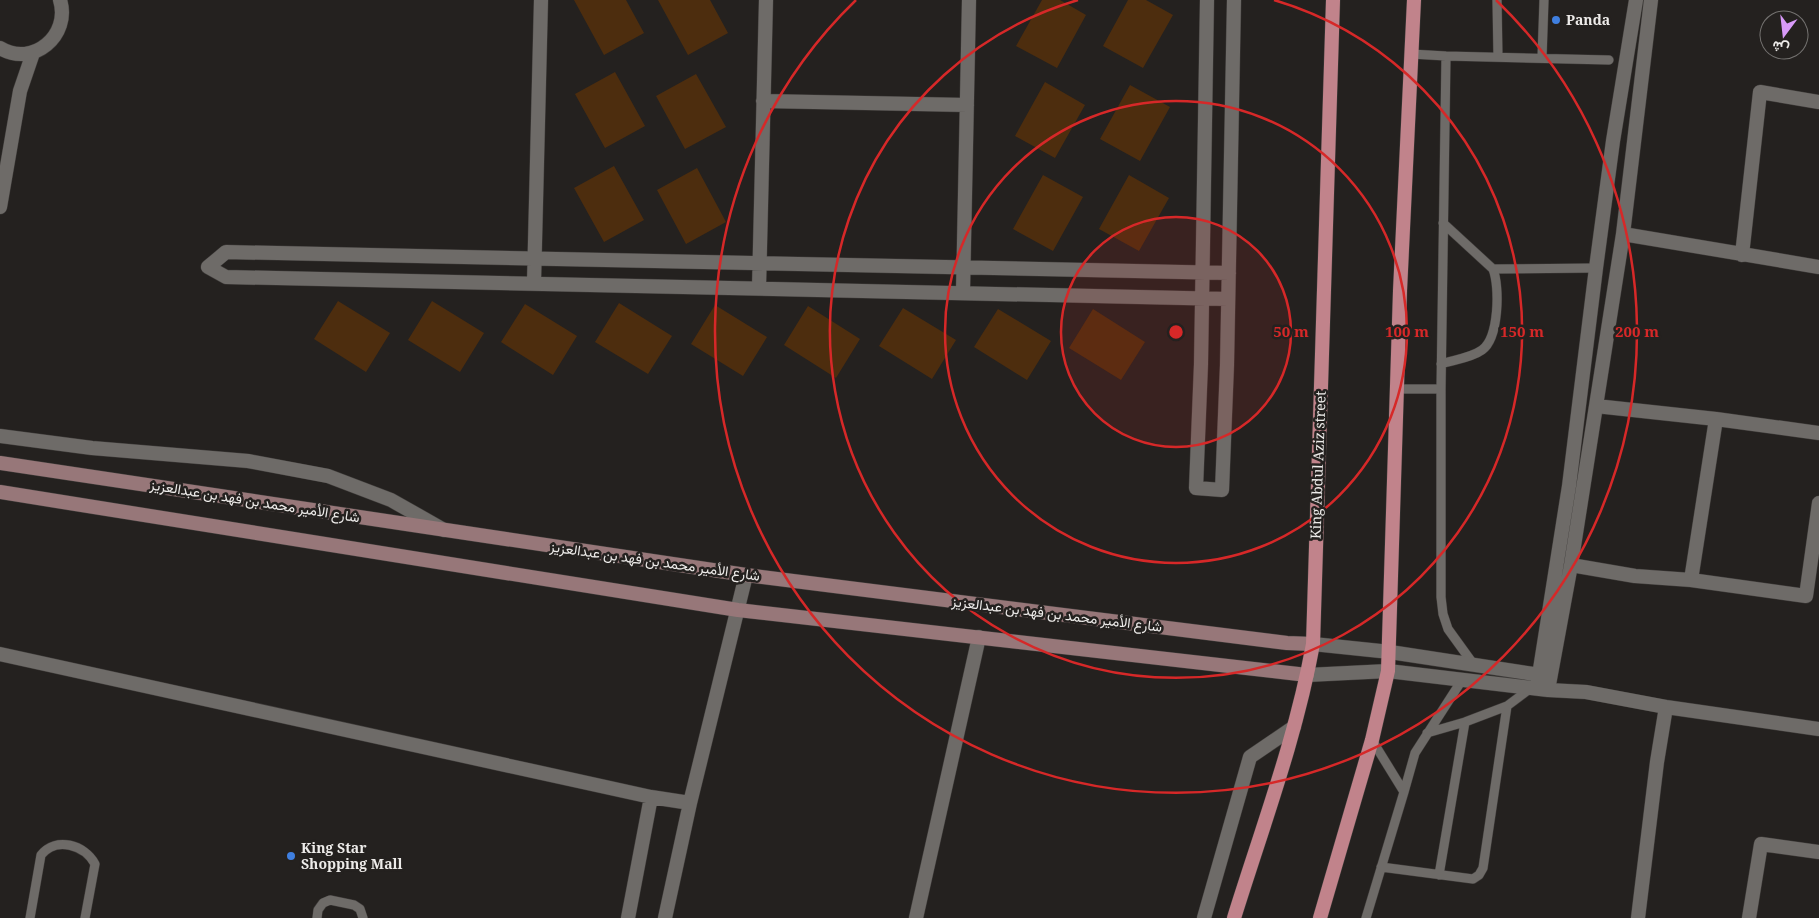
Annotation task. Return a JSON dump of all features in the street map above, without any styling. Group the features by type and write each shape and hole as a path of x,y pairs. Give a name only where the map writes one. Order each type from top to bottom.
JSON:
{"main road":[{"name":"King Abdul Aziz street","path":"1234,918 1294,727 1307,675 1312,644 1333,0"},
{"path":"1320,918 1372,740 1388,671 1390,652 1397,389 1414,0"},
{"name":"شارع الأمير محمد بن فهد بن عبدالعزيز","path":"0,463 746,575 1287,643 1312,644"},
{"path":"0,492 738,610 1307,675"}],"street":[{"path":"0,48 13,54 23,54 33,53 47,46 61,26 63,16 60,0"},
{"path":"534,283 541,0"},
{"path":"759,288 766,0"},
{"path":"963,292 969,0"},
{"path":"1207,0 1202,297 1196,488 1222,490 1229,273 1234,0"},
{"path":"1541,683 1569,486 1613,141 1636,0"},
{"path":"1541,683 1571,565 1622,234 1651,0"},
{"path":"0,207 20,91 33,53"},
{"path":"1742,255 1760,92 1819,102"},
{"path":"763,101 967,105"},
{"path":"1622,234 1819,267"},
{"path":"1228,299 226,277 208,267 226,252 1229,273"},
{"path":"1596,406 1716,419 1819,433"},
{"path":"1691,580 1716,419"},
{"path":"0,436 92,448 248,461 328,476 391,500 444,530"},
{"path":"1571,565 1635,576 1691,580 1806,596 1819,503"},
{"path":"665,918 690,803 746,575"},
{"path":"916,918 980,637"},
{"path":"1312,644 1390,652 1474,665 1541,683 1666,707 1819,729"},
{"path":"0,654 651,798 690,803"},
{"path":"1307,675 1388,671 1462,680 1541,683"},
{"path":"1638,918 1656,762 1666,707"},
{"path":"1204,918 1250,756 1294,727"},
{"path":"628,918 651,798"},
{"path":"1749,918 1761,844 1819,852"}],"lane":[{"path":"1497,0 1498,57"},
{"path":"1542,58 1544,0"},
{"path":"1411,54 1609,60"},
{"path":"1446,56 1441,364 1441,597 1443,614 1448,629 1474,665"},
{"path":"1441,364 1480,352 1487,346 1492,335 1497,290 1493,269 1443,223"},
{"path":"1493,269 1596,268"},
{"path":"1397,389 1441,389"},
{"path":"1366,918 1412,762 1427,733 1462,680"},
{"path":"1427,733 1465,722 1507,706 1541,683"},
{"path":"1382,867 1473,879 1479,875 1483,868 1507,706"},
{"path":"1439,875 1465,722"},
{"path":"1372,740 1404,792"},
{"path":"30,918 41,855 51,848 66,844 84,850 95,864 85,918"},
{"path":"317,918 318,910 323,902 330,900 354,905 360,910 363,918"}],"building":[{"path":"574,0 626,0 644,33 604,55"},
{"path":"658,0 710,0 728,33 688,55"},
{"path":"1042,0 1060,0 1086,15 1057,68 1016,46"},
{"path":"1128,0 1146,0 1173,15 1143,68 1103,46"},
{"path":"615,72 645,126 605,148 575,94"},
{"path":"696,74 726,127 685,149 656,96"},
{"path":"1045,82 1085,105 1055,158 1015,136"},
{"path":"1130,85 1170,107 1140,161 1100,139"},
{"path":"614,166 644,220 604,242 574,188"},
{"path":"697,168 726,222 686,244 657,190"},
{"path":"1043,175 1083,197 1053,251 1013,229"},
{"path":"1129,175 1169,198 1139,251 1099,229"},
{"path":"338,301 390,333 366,372 314,339"},
{"path":"432,301 484,333 460,372 408,340"},
{"path":"619,303 672,336 648,374 595,342"},
{"path":"525,304 577,336 553,375 501,342"},
{"path":"715,305 767,337 743,376 691,344"},
{"path":"808,306 860,339 836,378 784,345"},
{"path":"903,308 956,340 932,379 879,346"},
{"path":"998,309 1051,341 1027,380 974,347"},
{"path":"1093,309 1145,342 1121,380 1069,348"}],"place":[{"name":"Panda","path":"1556,20"},
{"name":"King Star Shopping Mall","path":"291,856"}]}
